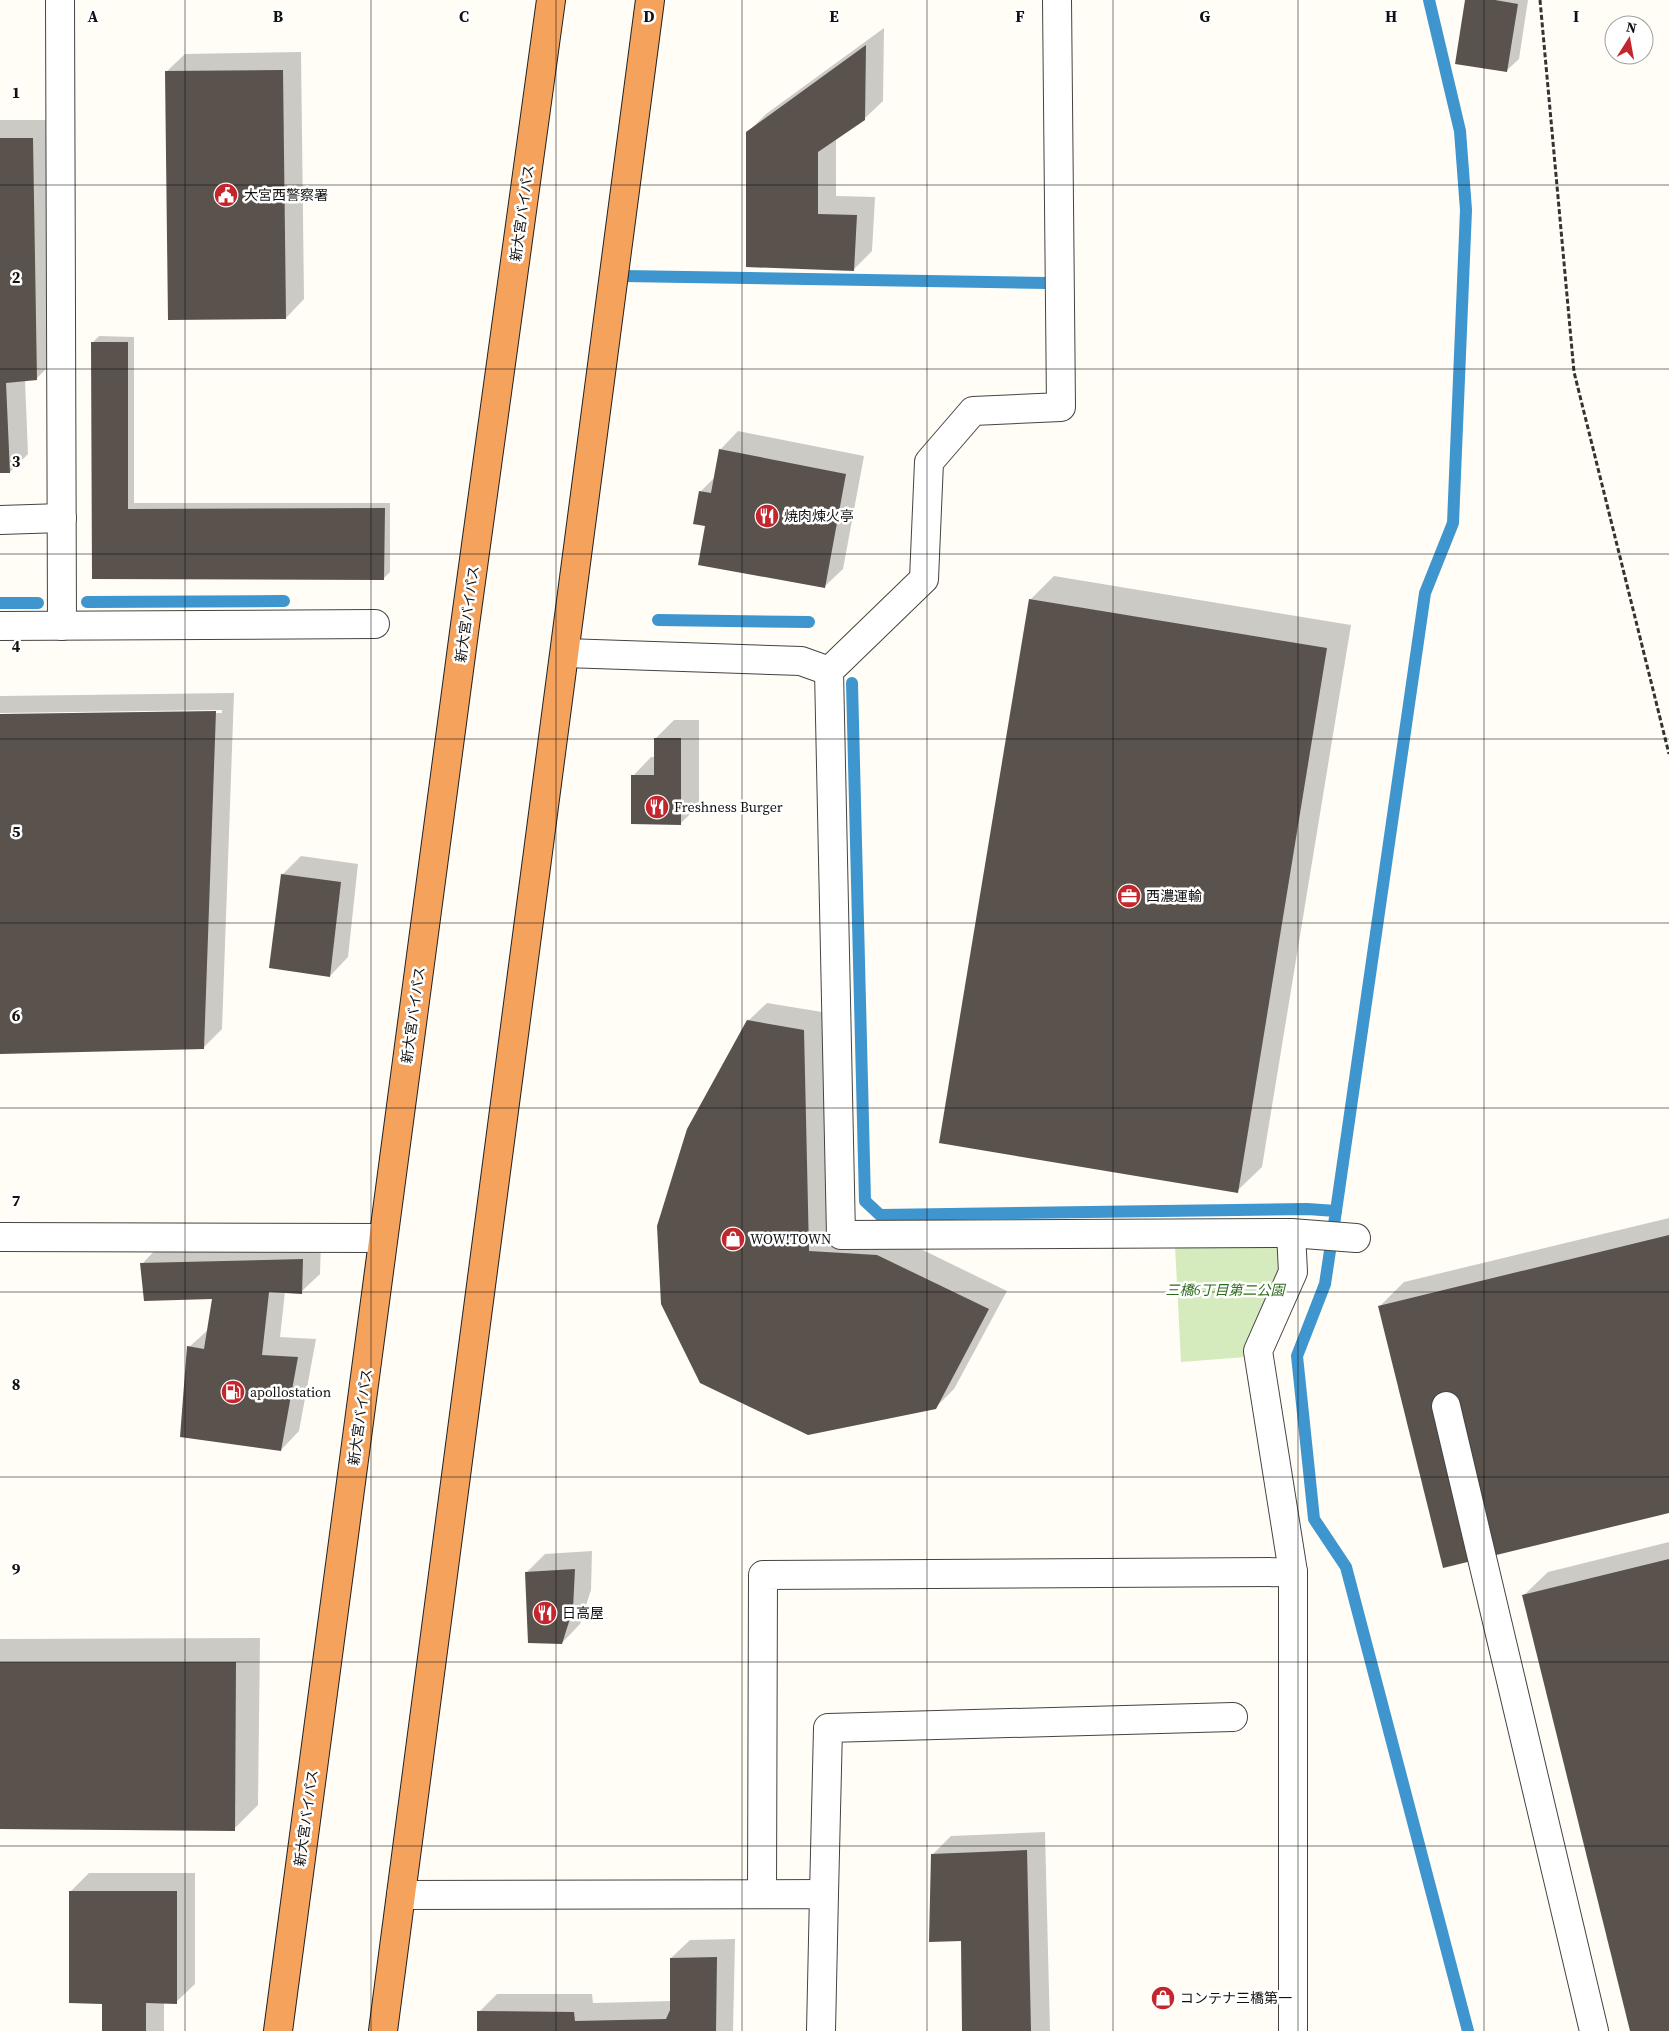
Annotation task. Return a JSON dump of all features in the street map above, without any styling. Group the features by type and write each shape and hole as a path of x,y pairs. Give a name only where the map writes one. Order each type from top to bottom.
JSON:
{"highway":[{"name":"新大宮バイパス","path":"278,2031 551,0"},
{"path":"384,2031 650,0"}],"street":[{"path":"60,0 62,626"},
{"path":"1056,0 1061,407 973,411 929,462 924,579 830,671 842,1235 1291,1233 1356,1238"},
{"path":"0,520 62,518"},
{"path":"0,626 374,624"},
{"path":"565,653 801,661 830,671"},
{"path":"1291,1233 1293,1272 1258,1352 1293,1572 1293,2031"},
{"path":"0,1237 384,1238"},
{"path":"1446,1406 1594,2031"},
{"path":"762,1894 763,1575 1293,1572"},
{"path":"821,2031 828,1728 1233,1718"},
{"path":"401,1895 824,1894"}],"path":[{"path":"1540,0 1574,372 1669,754"}],"green space":[{"name":"三橋6丁目第二公園","path":"1284,1242 1284,1270 1246,1357 1181,1362 1175,1245"}],"building":[{"path":"1465,0 1495,0 1518,4 1507,72 1455,64"},
{"path":"866,45 865,120 818,152 818,214 857,215 854,271 746,267 746,132"},
{"name":"大宮西警察署","path":"283,70 286,319 168,320 165,71"},
{"path":"0,138 33,138 37,380 6,383 10,473 0,473"},
{"path":"91,342 128,342 128,509 385,508 384,580 92,579"},
{"path":"719,449 846,474 825,588 698,565 705,526 693,524 699,491 711,493"},
{"path":"1029,599 1327,648 1238,1193 939,1143"},
{"path":"216,711 204,1049 0,1054 0,714"},
{"path":"654,738 681,738 681,825 631,824 631,775 654,775"},
{"path":"281,874 341,882 330,977 269,968"},
{"name":"WOW!TOWN","path":"747,1020 804,1030 809,1251 877,1255 989,1309 936,1409 808,1435 700,1383 661,1304 657,1226 687,1129"},
{"path":"1669,1235 1669,1513 1443,1568 1378,1306"},
{"path":"303,1259 302,1294 269,1292 262,1355 298,1357 281,1451 180,1437 187,1346 204,1349 212,1299 144,1301 140,1263"},
{"path":"1669,1559 1669,2031 1630,2031 1522,1595"},
{"path":"575,1569 573,1609 562,1644 528,1643 525,1572"},
{"path":"0,1662 236,1662 235,1831 0,1829"},
{"path":"1027,1850 1031,2031 962,2031 961,1941 929,1942 931,1854"},
{"path":"69,1891 177,1891 177,2004 146,2003 146,2031 102,2031 102,2004 69,2003"},
{"path":"717,1957 716,2031 477,2031 477,2011 574,2012 575,2021 666,2019 670,2010 670,1958"}],"waterway":[{"path":"1336,1211 1425,593 1453,523 1466,210 1460,131 1429,0"},
{"path":"623,276 1047,283"},
{"path":"87,602 284,601"},
{"path":"0,603 38,603"},
{"path":"658,620 809,622"},
{"path":"852,683 865,1201 880,1215 1307,1209 1336,1211 1325,1284 1297,1356 1314,1519 1346,1567 1468,2031"}],"place":[{"name":"大宮西警察署","path":"226,195"},
{"name":"焼肉煉火亭","path":"767,516"},
{"name":"Freshness Burger","path":"657,807"},
{"name":"西濃運輸","path":"1129,896"},
{"name":"WOW!TOWN","path":"733,1239"},
{"name":"apollostation","path":"233,1392"},
{"name":"日高屋","path":"545,1613"},
{"name":"コンテナ三橋第一","path":"1163,1998"}]}
